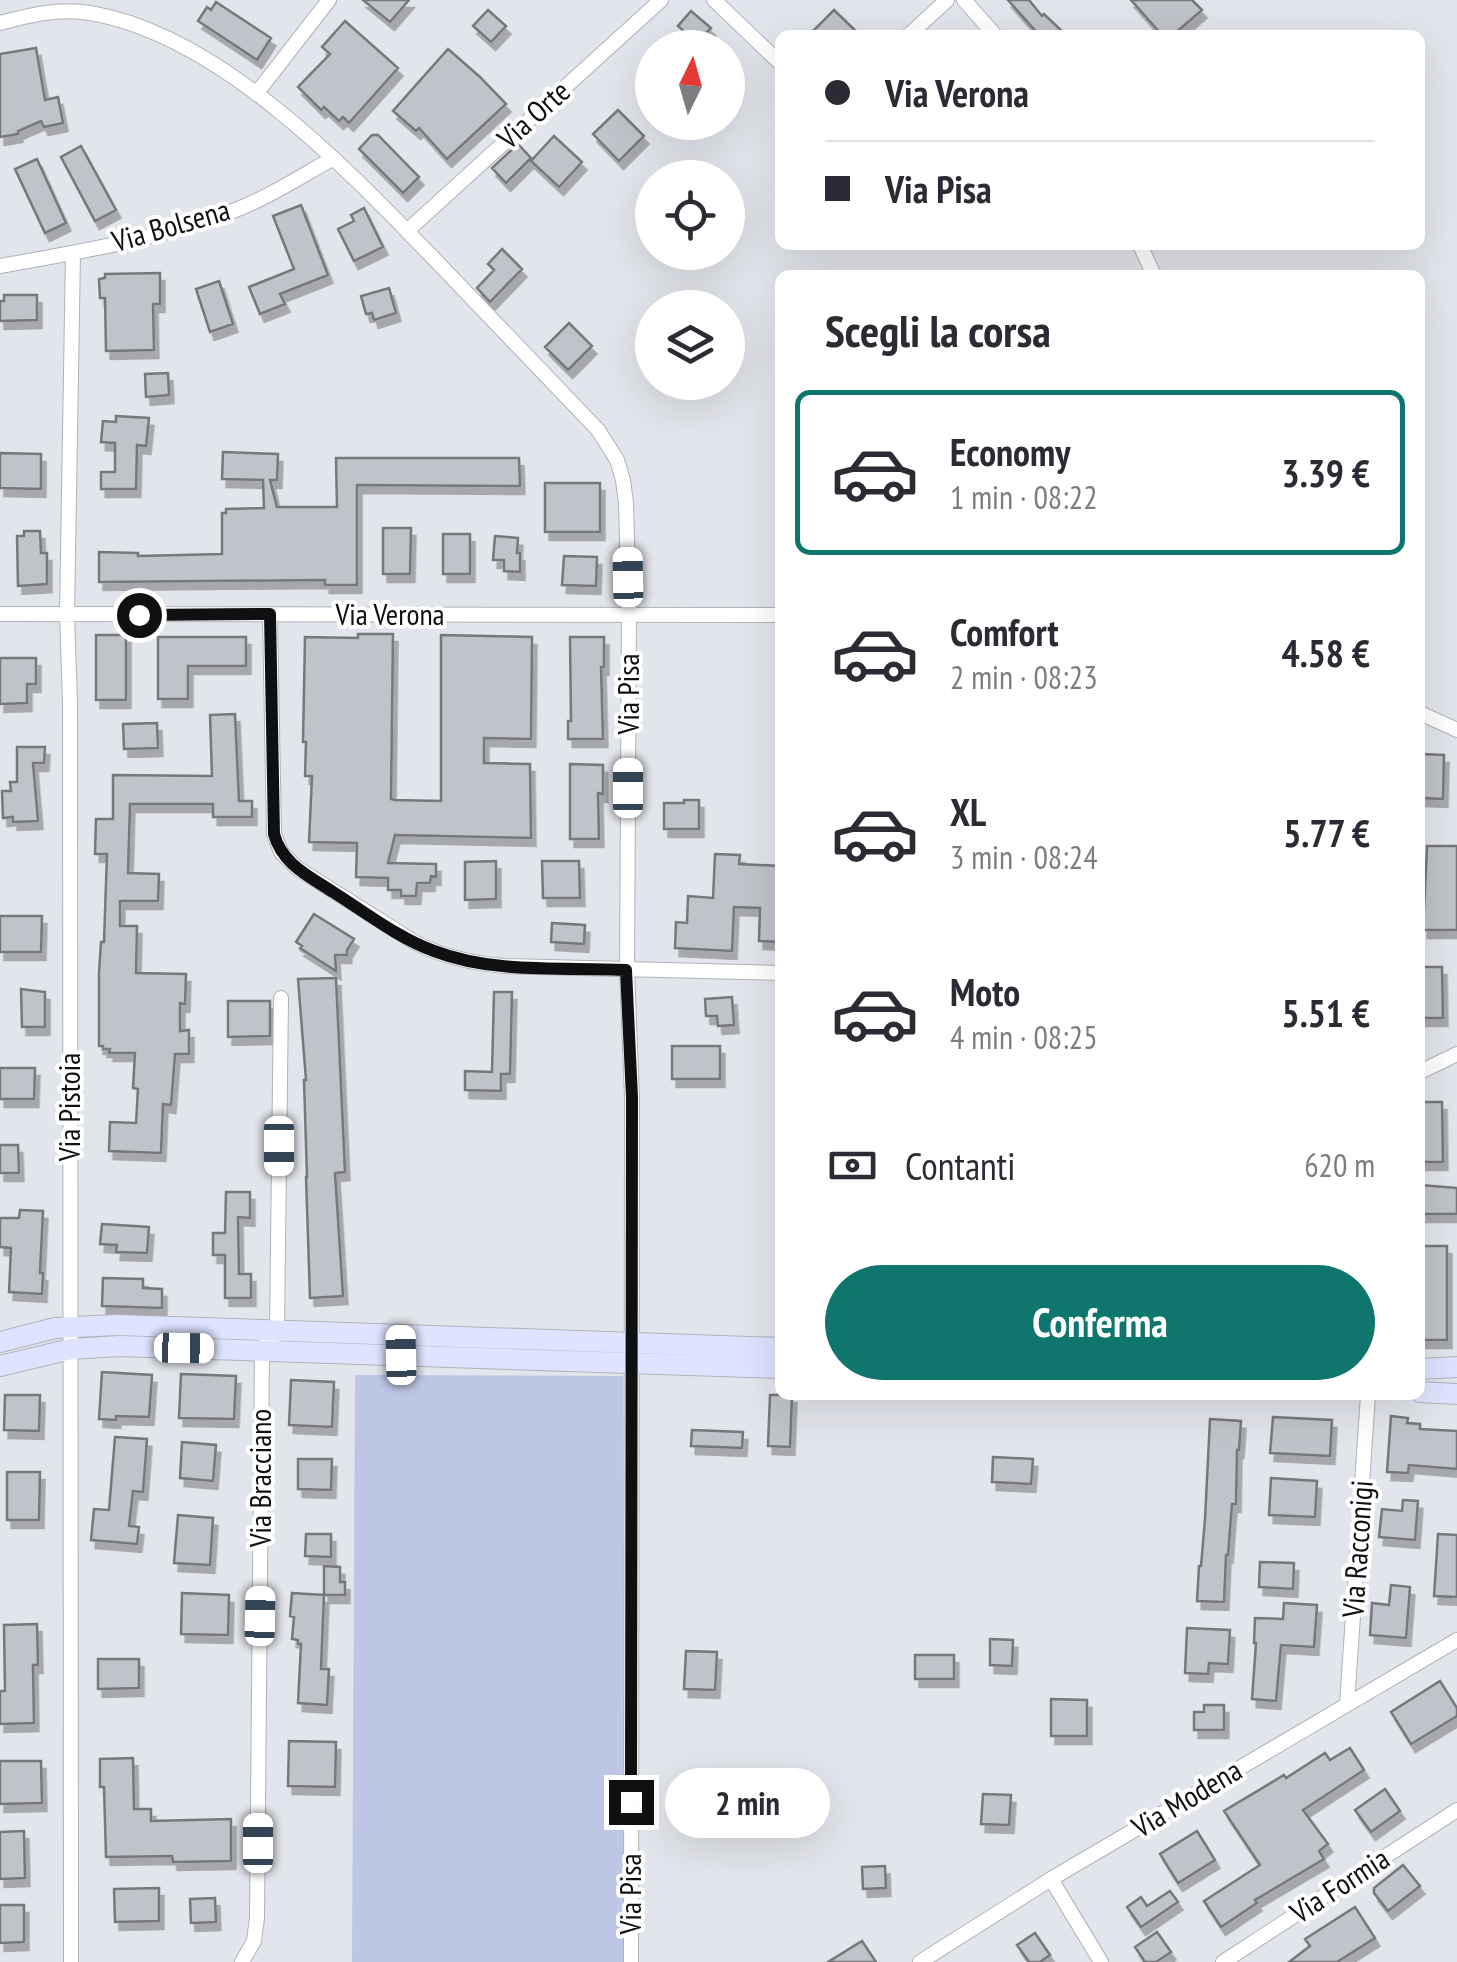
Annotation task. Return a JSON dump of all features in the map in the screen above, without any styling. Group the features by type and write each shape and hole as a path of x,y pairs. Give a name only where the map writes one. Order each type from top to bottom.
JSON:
{"street":[{"path":"256,94 329,0"},
{"name":"Via Orte","path":"407,231 661,0"},
{"path":"714,0 775,58"},
{"path":"914,30 947,0"},
{"path":"964,0 991,30"},
{"name":"Via Pisa","path":"0,23 69,5 156,34 216,66 256,94 332,158 407,231 598,430 620,468 626,497 629,614 626,970 632,1098 632,1962"},
{"name":"Via Bolsena","path":"0,266 73,253 233,210 274,192 332,158"},
{"name":"Via Pistoia","path":"70,1962 68,615 73,253"},
{"name":"Via Verona","path":"0,614 775,615"},
{"path":"270,614 274,834 285,858 297,868 406,937 449,956 503,966 775,973"},
{"path":"1425,715 1457,730"},
{"path":"262,1351 277,1330 280,998"},
{"path":"1425,1070 1457,1054"},
{"path":"0,1342 71,1326 116,1325 277,1330 401,1345"},
{"path":"0,1366 71,1350 120,1346 262,1351 401,1345 630,1353 775,1368"},
{"path":"630,1353 775,1348"},
{"name":"Via Bracciano","path":"242,1962 254,1942 258,1918 262,1351"},
{"path":"1425,1369 1457,1367"},
{"path":"1425,1392 1457,1394"},
{"name":"Via Racconigi","path":"1347,1704 1368,1400"},
{"name":"Via Modena","path":"920,1962 1051,1879 1457,1640"},
{"name":"Via Formia","path":"1223,1962 1457,1810"},
{"path":"1051,1879 1101,1962"}],"shaded area":[{"path":"355,1375 623,1376 625,1962 352,1962"}],"building":[{"path":"363,0 409,0 390,22"},
{"path":"1008,0 1029,0 1061,30 1035,30"},
{"path":"1131,0 1192,0 1202,10 1179,30 1158,30"},
{"path":"216,2 271,38 257,60 198,21 207,7 211,10"},
{"path":"488,10 506,26 491,42 473,26"},
{"path":"834,10 855,30 814,30"},
{"path":"691,11 711,28 682,30 678,26"},
{"path":"345,21 398,68 349,123 343,117 339,121 324,107 321,110 298,87 330,54 322,47"},
{"path":"36,48 45,100 58,97 63,123 44,127 41,121 18,134 0,137 0,54"},
{"path":"448,49 506,104 447,159 419,128 416,131 393,111"},
{"path":"618,110 635,127 635,140 640,140 619,161 593,134"},
{"path":"372,135 378,135 419,177 403,193 359,149"},
{"path":"554,136 582,162 559,187 531,161"},
{"path":"518,144 531,158 506,183 492,168"},
{"path":"81,146 116,210 95,221 61,157"},
{"path":"37,159 66,223 45,233 15,169"},
{"path":"301,205 328,275 280,294 285,304 260,314 249,287 294,269 273,216"},
{"path":"364,208 383,247 354,261 338,229 354,221 351,215"},
{"path":"502,249 522,269 490,302 477,288 494,270 488,264"},
{"path":"160,273 160,304 153,304 154,350 106,351 105,298 100,298 99,279 105,278 105,274"},
{"path":"219,281 233,324 210,332 196,289"},
{"path":"389,288 396,313 374,320 372,313 366,314 361,296"},
{"path":"4,295 37,295 37,320 0,321 0,301 4,301"},
{"path":"569,323 592,346 568,370 545,347"},
{"path":"168,373 169,395 146,397 145,374"},
{"path":"116,416 149,418 146,446 137,445 136,489 101,489 101,472 115,472 115,443 101,442 103,421 116,422"},
{"path":"223,452 278,454 277,480 270,480 277,507 337,507 336,458 519,458 520,486 357,485 357,585 325,585 325,580 99,582 99,552 138,556 222,554 222,513 226,509 264,508 263,480 222,479"},
{"path":"0,453 41,454 41,489 0,488"},
{"path":"545,483 600,483 600,532 545,532"},
{"path":"383,528 411,528 410,574 383,574"},
{"path":"24,531 40,531 41,553 47,553 47,584 18,586 17,536 24,536"},
{"path":"443,534 470,534 470,574 443,574"},
{"path":"495,536 518,538 520,572 504,571 504,560 493,560"},
{"path":"564,556 597,557 596,586 562,585"},
{"path":"358,634 393,634 391,799 441,801 441,635 532,637 531,739 484,738 484,763 530,764 531,838 395,835 388,863 436,864 436,877 431,876 430,883 417,883 416,896 401,896 401,890 388,890 388,878 356,877 357,843 309,842 312,776 305,776 303,742 305,637 358,638"},
{"path":"96,635 126,635 126,700 96,700"},
{"path":"158,637 246,637 246,666 188,666 188,699 158,699"},
{"path":"570,637 604,637 603,739 568,739"},
{"path":"0,658 36,658 36,684 27,684 27,703 0,704"},
{"path":"235,714 239,801 252,801 252,817 213,817 213,804 130,804 128,873 159,874 158,901 120,901 120,926 137,926 136,973 186,974 180,1031 189,1030 189,1054 175,1054 171,1105 163,1104 161,1153 109,1151 110,1122 136,1123 138,1089 133,1088 135,1053 109,1053 110,1049 99,1046 99,973 107,854 95,854 96,819 113,819 113,775 212,776 210,715"},
{"path":"157,723 158,748 124,749 123,724"},
{"path":"17,747 45,747 44,763 33,763 38,821 13,822 13,817 3,818 2,791 11,791 10,782 17,782"},
{"path":"1425,754 1444,755 1443,799 1425,798"},
{"path":"570,764 603,765 603,794 598,793 599,839 570,839"},
{"path":"699,800 699,829 664,829 664,803"},
{"path":"1427,846 1457,846 1457,930 1425,930"},
{"path":"715,854 740,855 739,864 775,866 775,942 759,941 760,908 734,907 732,951 675,948 676,922 687,923 688,896 713,898"},
{"path":"496,861 496,899 465,900 465,862"},
{"path":"542,861 579,861 580,898 543,898"},
{"path":"314,914 354,939 347,955 335,955 336,971 296,942"},
{"path":"0,916 42,916 41,952 0,952"},
{"path":"552,923 585,925 584,944 551,942"},
{"path":"1425,967 1442,967 1443,1018 1425,1018"},
{"path":"336,978 345,1172 335,1173 343,1296 310,1298 306,1080 298,979"},
{"path":"21,989 45,992 45,1027 22,1027"},
{"path":"494,992 512,992 510,1074 501,1074 501,1091 465,1090 465,1071 492,1072"},
{"path":"732,997 734,1025 718,1026 717,1016 706,1016 705,999"},
{"path":"228,1001 270,1001 270,1036 228,1037"},
{"path":"672,1046 720,1046 720,1079 672,1079"},
{"path":"0,1068 35,1068 34,1099 0,1099"},
{"path":"1425,1102 1442,1102 1443,1162 1425,1162"},
{"path":"0,1145 18,1145 19,1173 0,1173"},
{"path":"1425,1185 1457,1188 1457,1214 1425,1214"},
{"path":"226,1192 250,1192 250,1218 238,1217 239,1274 251,1274 251,1298 225,1298 225,1255 213,1255 213,1233 225,1233"},
{"path":"20,1210 43,1211 42,1294 9,1292 11,1248 0,1247 0,1218 19,1218"},
{"path":"102,1224 149,1227 147,1253 116,1252 117,1245 100,1244"},
{"path":"1425,1246 1447,1246 1447,1340 1425,1340"},
{"path":"103,1278 143,1279 143,1288 162,1289 162,1308 102,1306"},
{"path":"102,1372 152,1375 149,1417 99,1419"},
{"path":"181,1374 236,1376 234,1419 179,1418"},
{"path":"291,1380 334,1382 332,1427 289,1425"},
{"path":"5,1395 40,1395 39,1431 4,1430"},
{"path":"770,1395 775,1395 775,1400 792,1400 790,1447 768,1446"},
{"path":"1391,1416 1408,1418 1407,1423 1420,1424 1420,1429 1457,1431 1457,1469 1409,1465 1408,1473 1387,1472"},
{"path":"1273,1417 1332,1420 1330,1456 1270,1453"},
{"path":"1210,1419 1241,1421 1224,1602 1197,1601"},
{"path":"692,1430 743,1432 742,1448 691,1446"},
{"path":"115,1437 147,1439 143,1492 133,1491 129,1526 139,1527 137,1544 91,1540 94,1509 109,1510"},
{"path":"182,1442 216,1445 213,1481 180,1478"},
{"path":"993,1457 1033,1459 1031,1484 992,1482"},
{"path":"298,1459 332,1459 331,1490 298,1489"},
{"path":"7,1472 40,1472 39,1520 7,1520"},
{"path":"1271,1478 1317,1481 1315,1517 1269,1515"},
{"path":"1403,1500 1418,1501 1415,1540 1379,1537 1382,1509 1402,1511"},
{"path":"178,1515 213,1518 210,1565 174,1563"},
{"path":"306,1534 331,1534 331,1557 305,1556"},
{"path":"1438,1534 1457,1535 1457,1597 1434,1596"},
{"path":"1260,1562 1294,1563 1293,1589 1259,1587"},
{"path":"324,1566 340,1567 345,1595 324,1595"},
{"path":"1391,1585 1410,1587 1406,1638 1370,1635 1372,1603 1389,1605"},
{"path":"182,1593 229,1595 228,1635 181,1634"},
{"path":"292,1593 324,1595 321,1669 329,1669 327,1705 298,1703 301,1644 292,1639"},
{"path":"1284,1603 1317,1605 1314,1647 1281,1645 1276,1701 1252,1699 1255,1618 1283,1619"},
{"path":"37,1624 34,1723 0,1724 0,1691 5,1691 4,1625"},
{"path":"1187,1628 1230,1630 1228,1664 1209,1663 1208,1674 1185,1673"},
{"path":"990,1639 1013,1640 1012,1666 990,1665"},
{"path":"686,1651 717,1652 715,1690 684,1689"},
{"path":"915,1655 954,1655 954,1679 915,1679"},
{"path":"98,1659 139,1659 139,1688 98,1689"},
{"path":"1440,1681 1457,1708 1457,1716 1411,1744 1391,1712"},
{"path":"1051,1699 1087,1700 1087,1736 1051,1736"},
{"path":"1204,1705 1224,1705 1224,1730 1194,1730 1194,1712 1204,1712"},
{"path":"289,1741 336,1742 335,1787 288,1786"},
{"path":"1350,1748 1364,1770 1303,1810 1328,1844 1319,1851 1324,1859 1255,1900 1257,1903 1221,1927 1204,1901 1260,1865 1224,1811 1325,1753 1330,1760"},
{"path":"133,1758 134,1809 151,1809 151,1821 231,1819 231,1861 173,1862 172,1856 106,1857 100,1759"},
{"path":"0,1761 41,1761 42,1803 0,1804"},
{"path":"1385,1789 1400,1811 1371,1832 1355,1810"},
{"path":"983,1794 1011,1795 1009,1825 981,1824"},
{"path":"24,1831 25,1878 0,1879 0,1832"},
{"path":"1197,1831 1215,1860 1178,1883 1160,1854"},
{"path":"1403,1865 1420,1886 1388,1911 1374,1888"},
{"path":"885,1866 886,1888 863,1889 862,1867"},
{"path":"159,1888 159,1921 115,1922 114,1889"},
{"path":"1170,1891 1178,1902 1141,1927 1127,1907 1141,1897 1147,1906"},
{"path":"215,1898 216,1922 191,1923 190,1899"},
{"path":"0,1905 24,1905 24,1942 0,1943"},
{"path":"1355,1907 1375,1938 1337,1962 1289,1962 1310,1946 1305,1939"},
{"path":"1157,1932 1171,1952 1156,1962 1145,1962 1135,1947"},
{"path":"1035,1933 1050,1955 1040,1962 1029,1962 1017,1945"},
{"path":"862,1941 876,1962 828,1962"}],"route":[{"path":"139,615 270,614 274,834 285,858 297,868 406,937 449,956 503,966 626,970 632,1098 631,1802"}]}
